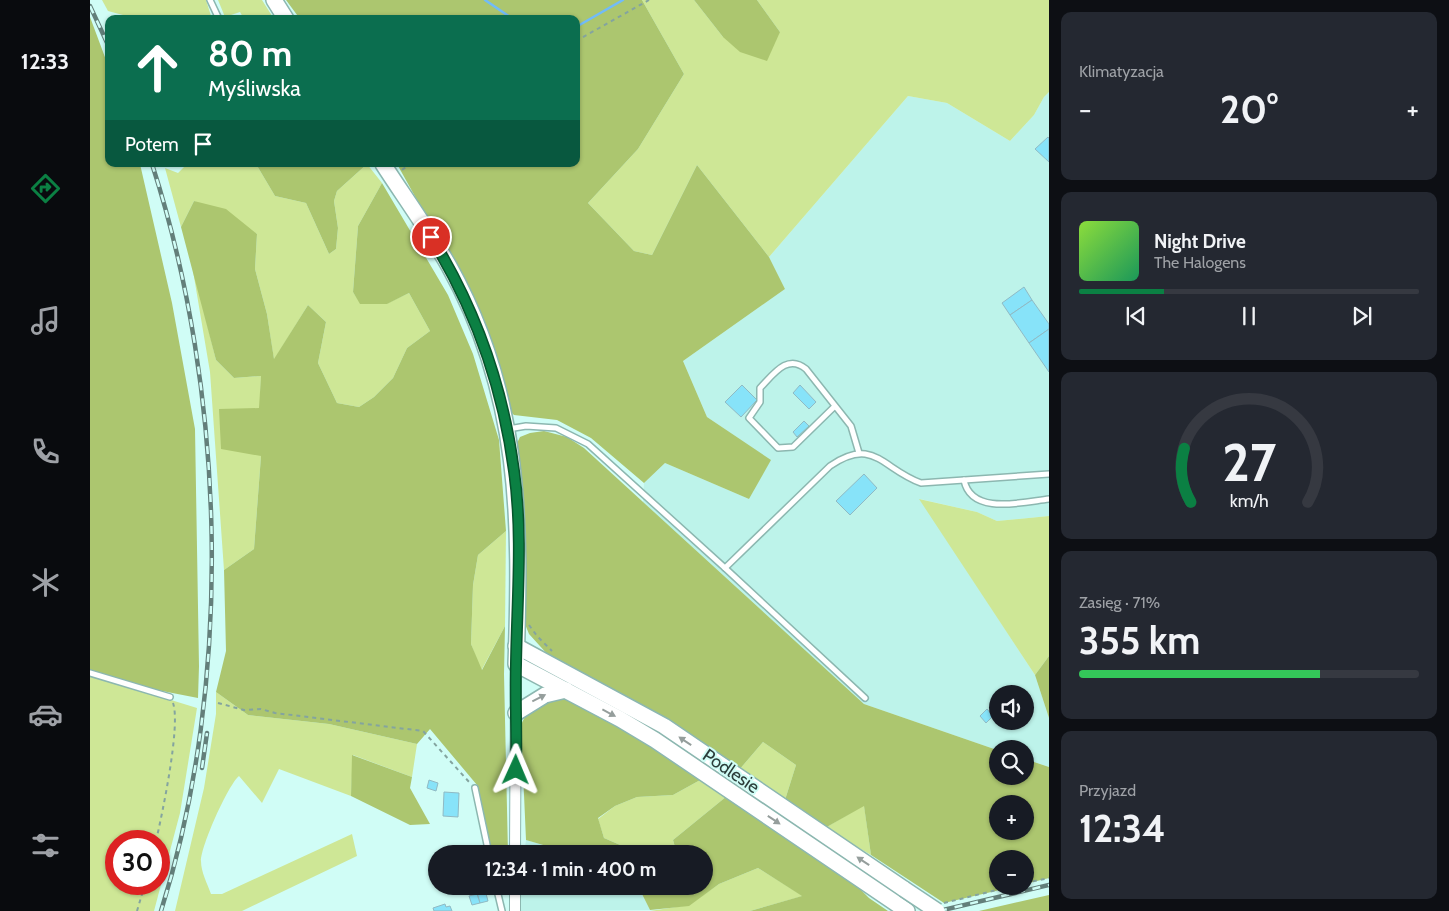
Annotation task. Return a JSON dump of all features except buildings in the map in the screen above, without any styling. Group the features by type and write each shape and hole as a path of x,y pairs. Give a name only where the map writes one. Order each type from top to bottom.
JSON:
{"street":[{"path":"274,0 283,15"},
{"path":"385,167 449,266 462,293 478,328 492,369 508,429 515,472 518,517 515,845"},
{"name":"Podlesie","path":"516,646 566,690 655,740 907,911"},
{"name":"Podlesie","path":"516,664 547,673 632,706 904,888 937,908"},
{"path":"516,713 545,695 566,690"},
{"path":"515,895 515,911"}],"lane":[{"path":"210,0 217,15"},
{"path":"835,406 793,447 778,448 749,418 760,402 760,388 784,365 793,362 806,369 851,426 859,453"},
{"path":"508,429 533,426 556,428 588,444 865,698"},
{"path":"724,568 830,466 842,458 859,453 876,457 904,478 921,484 1049,474"},
{"path":"964,480 969,494 994,505 1049,499"},
{"path":"90,673 170,697"},
{"path":"474,788 487,845"},
{"path":"498,895 502,911"}],"path":[{"path":"580,39 650,0"},
{"path":"158,830 176,717 170,697"},
{"path":"218,703 244,710 260,709 275,713 423,731 474,788"},
{"path":"1034,881 1049,878"},
{"path":"937,908 989,893"},
{"path":"137,911 142,895"}],"shaded area":[{"path":"1049,92 1049,516 997,521 977,512 920,499 1035,675 1049,718 1049,767 1034,762 1034,740 989,740 989,747 864,704 643,502 644,483 665,463 749,499 770,460 707,417 683,361 785,289 769,257 908,96 947,103 1010,141 1034,115"},
{"path":"526,840 543,845 525,845"},
{"path":"521,895 642,895 650,910 520,911"}],"green space":[{"path":"102,0 206,0 211,15 123,15 108,11"},
{"path":"218,0 262,0 271,15 242,15 240,12 224,15"},
{"path":"286,0 642,0 684,74 638,149 588,203 634,251 652,255 697,165 769,257 785,289 683,361 707,417 771,460 749,499 665,463 644,483 591,438 557,420 514,415 509,410 467,290 399,167 580,167 580,15 297,15"},
{"path":"642,0 694,0 723,37 780,32 757,0 1049,0 1049,92 1034,115 1010,141 947,103 908,96 769,257 697,165 652,255 634,251 588,203 638,149 684,74"},
{"path":"694,0 757,0 780,32 767,61 740,52 723,37"},
{"path":"90,17 105,57 105,167 141,167 172,303 195,429 198,698 152,689 90,671"},
{"path":"184,167 258,167 275,196 306,203 329,254 336,249 338,228 334,201 337,191 364,167 369,167 382,183 358,226 353,292 361,304 386,304 409,293 430,331 407,348 393,378 374,397 359,407 337,403 318,363 326,322 308,305 274,360 267,314 255,269 257,234 194,201 181,227 165,168 178,173"},
{"path":"258,167 364,167 337,191 334,201 338,228 336,249 329,254 306,203 275,196"},
{"path":"382,183 448,295 473,354 499,440 506,531 478,555 473,585 471,644 482,670 505,626 504,674 508,845 490,845 477,785 430,729 417,744 329,724 248,715 216,692 226,651 224,570 254,549 261,456 221,449 219,409 259,408 261,376 234,378 216,360 181,227 194,201 226,209 257,234 255,269 267,314 274,359 308,305 326,322 318,363 337,403 359,407 374,397 393,378 407,348 430,331 409,293 387,304 360,304 353,292 358,226"},
{"path":"191,259 216,360 234,378 261,376 260,409 219,409 261,456 254,549 224,570 210,372"},
{"path":"544,431 567,437 584,448 864,704 989,747 989,785 1034,785 1034,762 1049,767 1049,878 1034,882 1034,850 989,850 989,893 944,903 871,855 864,806 825,828 785,800 796,765 763,742 739,770 549,656 529,634 525,624 522,601 524,519 517,443 520,437"},
{"path":"919,499 977,512 997,521 1049,516 1049,656 1035,675"},
{"path":"506,531 505,626 481,671 471,644 473,585 478,555"},
{"path":"1049,656 1049,718 1035,675"},
{"path":"90,675 197,708 180,813 170,851 170,830 105,830 105,895 158,895 154,911 90,911"},
{"path":"216,692 248,715 329,724 417,744 412,777 353,755 351,796 279,769 262,803 239,776 222,803 202,853 202,869 211,894 222,894 352,834 357,856 242,911 175,911 204,788 216,714"},
{"path":"564,697 605,716 702,779 673,795 637,797 615,806 598,818 604,838 620,845 543,845 526,840 521,726 528,713 543,703"},
{"path":"763,742 796,765 785,800 739,770"},
{"path":"352,755 412,777 410,788 430,824 410,825 351,796"},
{"path":"702,779 727,796 673,840 674,845 620,845 604,838 598,819 615,806 637,797 673,795"},
{"path":"727,796 850,879 869,898 888,911 750,911 802,896 758,868 719,884 713,888 713,845 674,845 673,840"},
{"path":"864,805 871,855 825,828"},
{"path":"758,868 803,896 750,911 650,911 689,905 703,895 713,895 713,888"},
{"path":"642,895 704,895 689,906 650,910"},
{"path":"1049,895 1049,911 979,911"}],"waterway":[{"path":"485,0 507,15"},
{"path":"580,25 623,0"}],"railway":[{"path":"90,6 105,38"},
{"path":"153,167 177,252 195,345 207,440 212,537 210,634 201,729 185,822 161,911"},
{"path":"202,768 207,733"},
{"path":"939,911 1049,885"}],"route":[{"path":"431,237 449,266 478,328 495,377 508,429 515,472 518,517 516,770"}]}
